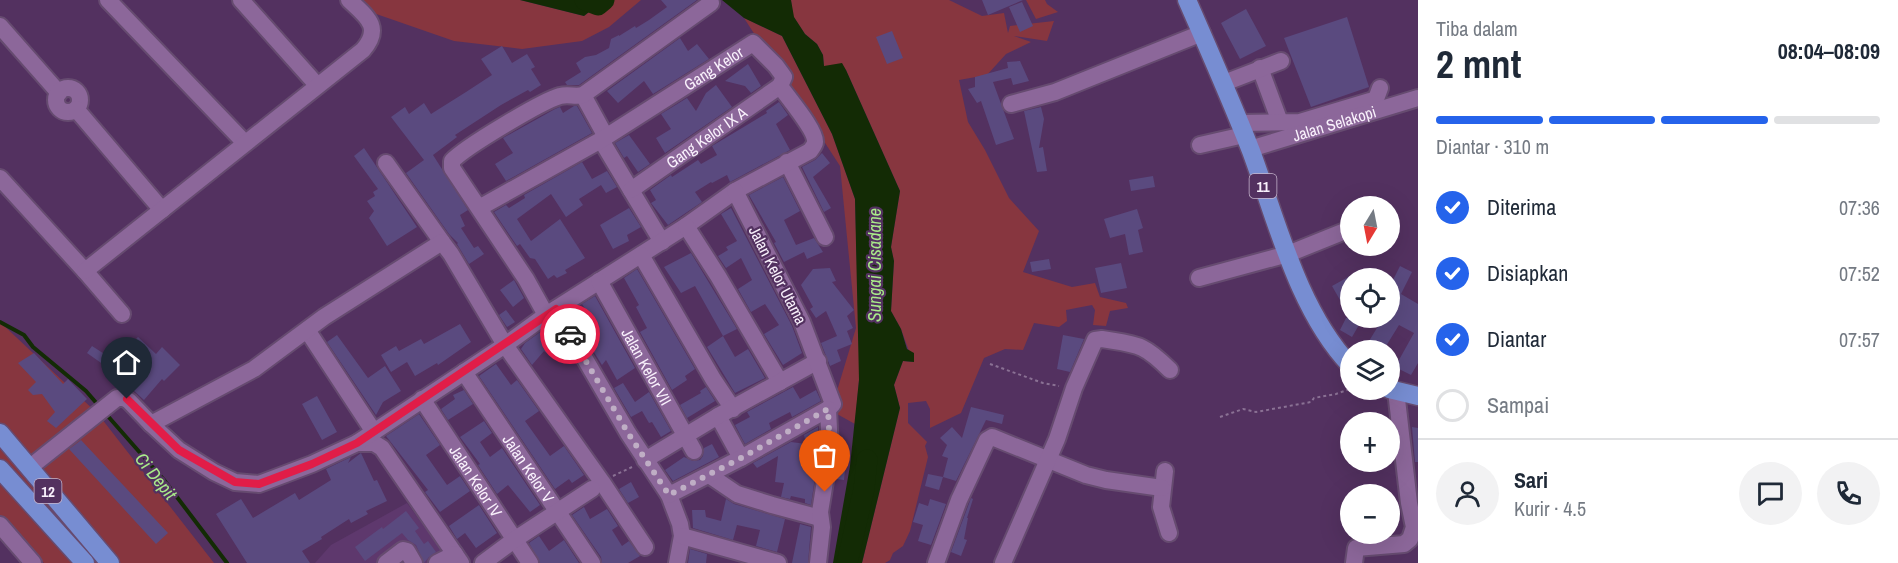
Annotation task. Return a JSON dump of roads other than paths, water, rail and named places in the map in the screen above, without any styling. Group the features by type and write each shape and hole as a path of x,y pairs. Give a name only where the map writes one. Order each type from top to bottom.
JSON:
{"main road":[{"name":"11","path":"1187,0 1224,83 1288,254 1317,321 1340,354"},
{"path":"1400,392 1418,396"},
{"name":"12","path":"0,433 110,563"},
{"path":"6,476 29,468"},
{"name":"12","path":"6,476 81,562"}],"street":[{"path":"108,0 245,143"},
{"path":"241,0 317,85"},
{"path":"85,271 363,50 372,36 373,29 369,18 349,0"},
{"path":"677,563 682,536 669,495 551,312 526,279 452,168 451,163 471,146 546,102 564,96 583,95 711,3"},
{"path":"0,26 59,93 68,88 76,92 80,99 76,109 162,210"},
{"path":"1011,104 1055,92 1202,33"},
{"name":"Gang Kelor","path":"29,468 117,399 124,398 179,450 235,482 259,484 312,464 357,443 506,345 551,312 686,226 735,191 810,151 815,144 815,138 780,86 783,77 780,71 753,43 604,139 479,208"},
{"path":"1224,83 1281,61"},
{"path":"1260,68 1280,122"},
{"name":"Gang Kelor IX A","path":"632,190 780,86"},
{"path":"1200,145 1244,136 1280,122 1300,122 1370,102 1376,99 1380,88"},
{"path":"583,95 604,139 662,242"},
{"name":"Jalan Selakopi","path":"1244,136 1418,98"},
{"path":"787,162 825,237"},
{"path":"386,163 451,254 506,345 597,485 645,547"},
{"path":"0,178 122,314"},
{"name":"Jalan Kelor Utama","path":"735,191 802,322 832,404 828,409"},
{"path":"686,226 780,382"},
{"path":"1199,278 1288,254 1340,233"},
{"path":"151,424 254,369 324,317 442,242"},
{"path":"641,255 713,379 741,458"},
{"name":"Jalan Kelor VII","path":"599,281 694,451"},
{"path":"307,330 374,432"},
{"path":"1006,562 1062,427 1074,388 1094,342 1097,339 1142,346 1153,353 1170,370"},
{"path":"645,460 725,412 818,361"},
{"name":"Jalan Kelor V","path":"464,372 592,563"},
{"name":"Jalan Kelor IV","path":"422,399 530,563"},
{"path":"1354,563 1356,548 1404,544 1410,539 1414,527 1394,400"},
{"path":"669,495 828,409 830,450 820,518 822,527 818,563"},
{"path":"936,563 959,500 990,438 997,438 1047,460 1097,478 1162,488"},
{"path":"357,443 374,443 382,448 458,558 437,563"},
{"path":"1165,471 1161,507 1169,533"},
{"path":"709,475 737,494 820,518"},
{"path":"483,563 597,485"},
{"path":"0,525 33,563"},
{"path":"682,536 770,562"},
{"path":"714,563 718,546"},
{"path":"81,562 97,548"},
{"path":"386,563 403,550 407,551 414,563"}],"water":[{"path":"520,0 604,0 584,16"},
{"path":"722,0 791,0 794,17 805,34 817,44 823,55 824,66 842,63 846,70 900,191 891,247 894,261 891,311 901,329 907,349 914,353 914,362 903,361 894,385 900,408 862,563 833,563 850,466 859,380 855,199 832,134 782,36 744,18"}],"waterway":[{"name":"Sungai Cisadane","path":"585,0 598,5 604,0"},
{"name":"Ci Depit","path":"0,322 24,335 33,347 86,391 99,406"},
{"name":"Ci Depit","path":"106,414 164,480 227,563"},
{"name":"Sungai Cisadane","path":"847,563 864,489 867,460"}]}
